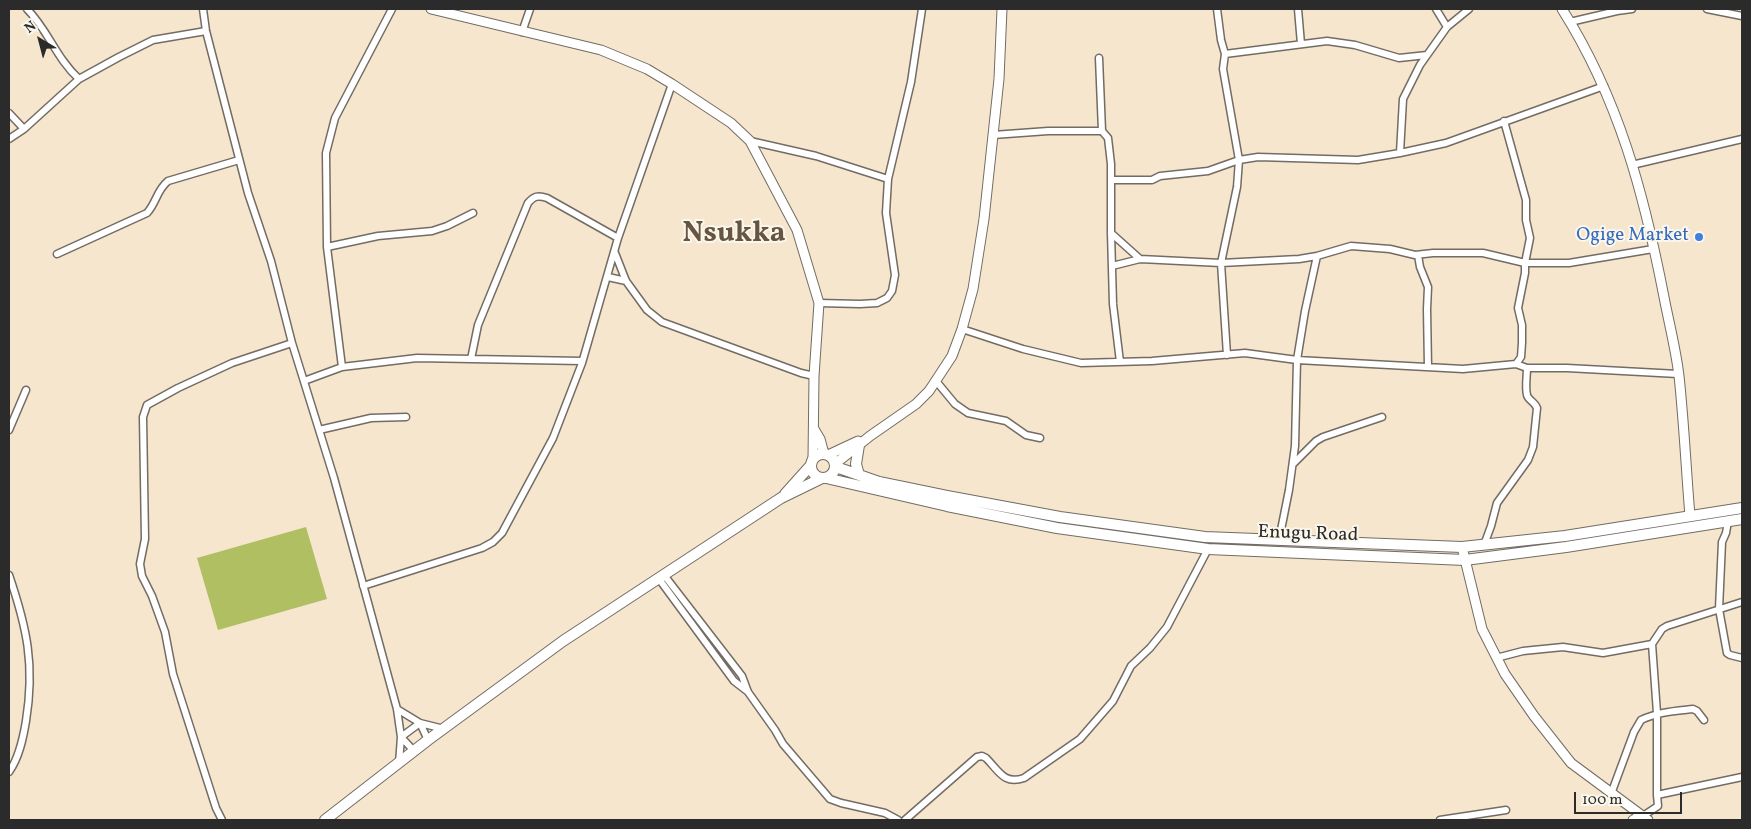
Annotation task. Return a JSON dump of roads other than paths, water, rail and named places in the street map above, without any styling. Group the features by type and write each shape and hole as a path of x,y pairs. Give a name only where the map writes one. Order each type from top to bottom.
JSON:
{"main road":[{"path":"859,475 856,464 860,444"},
{"path":"325,820 428,740 563,641 781,498 833,474 836,466 834,460 826,454 819,455 781,498"},
{"path":"812,462 814,474 824,478"},
{"path":"836,466 879,482 938,494 1060,517 1204,538 1462,547 1565,536 1742,508"},
{"name":"Enugu Road","path":"824,478 946,506 1058,528 1208,549 1465,560 1566,547 1742,519"}],"street":[{"path":"27,9 68,68 79,79"},
{"path":"203,9 206,31 248,194 271,261 292,343 319,430 397,709 400,737 399,763"},
{"path":"342,367 327,247 326,152 335,118 392,9"},
{"path":"430,9 601,50 647,69 672,84 731,124 750,141 797,230 819,303 814,376 812,462"},
{"path":"522,32 530,9"},
{"path":"819,303 877,303 887,298 892,291 895,275 886,213 888,179 911,82 922,9"},
{"path":"836,466 870,436 916,404 929,392 952,356 962,329 973,288 984,219 999,79 1002,9"},
{"path":"1217,9 1225,54 1223,69 1239,160 1237,187 1221,262 1227,355"},
{"path":"1298,9 1302,44"},
{"path":"1436,9 1447,27"},
{"path":"1400,153 1403,99 1426,55 1447,27 1469,9"},
{"path":"1562,9 1604,86 1623,134 1632,165 1653,249 1678,374 1690,516"},
{"path":"1570,22 1632,9"},
{"path":"1707,9 1720,10 1742,16"},
{"path":"9,139 79,79 119,57 153,40 206,31"},
{"path":"1225,54 1327,41 1354,45 1399,58 1426,55"},
{"path":"1099,58 1102,131 1108,138 1112,180 1113,304 1120,362"},
{"path":"363,586 482,548 493,542 502,533 552,438 582,361 618,238 672,84"},
{"path":"1112,180 1152,180 1160,176 1208,171 1239,160 1258,157 1358,160 1400,153 1446,143 1604,86"},
{"path":"9,113 24,128"},
{"path":"1504,121 1526,200 1526,220 1530,238 1518,308 1522,325 1522,343 1521,357 1516,364"},
{"path":"993,135 1048,131 1102,131"},
{"path":"1632,165 1742,139"},
{"path":"750,141 816,156 888,179"},
{"path":"57,254 147,213 153,206 160,188 168,181 239,160"},
{"path":"471,359 478,325 528,203 533,197 539,195 547,198 618,238"},
{"path":"327,247 378,236 432,231 448,226 473,213"},
{"path":"1111,233 1140,259"},
{"path":"1112,266 1140,259 1221,262 1298,259 1317,256 1351,246 1390,249 1418,255 1483,253 1525,262 1569,263 1653,249"},
{"path":"615,253 626,281 647,310 662,322 814,376"},
{"path":"1418,255 1420,267 1428,287 1428,367"},
{"path":"1279,540 1295,446 1297,360 1304,311 1317,256"},
{"path":"608,277 626,281"},
{"path":"962,329 1023,349 1081,362 1152,361 1245,354 1297,360 1463,369 1516,364 1527,368 1567,368 1678,374"},
{"path":"222,820 216,808 185,714 173,674 165,632 152,596 142,576 140,564 146,539 143,416 147,405 178,388 232,363 292,343"},
{"path":"304,381 342,367 417,358 582,361"},
{"path":"1484,545 1497,503 1528,460 1533,447 1537,408 1526,393 1527,368"},
{"path":"936,382 955,404 968,413 1006,421 1026,435 1040,438"},
{"path":"9,430 26,390"},
{"path":"319,430 371,418 406,417"},
{"path":"1293,464 1316,441 1323,437 1382,417"},
{"path":"814,429 826,454 870,436"},
{"path":"1728,521 1722,542 1720,610 1727,653 1742,658"},
{"path":"1462,547 1482,629 1505,674 1570,763 1645,818"},
{"path":"904,820 977,757 982,756 986,758 1006,778 1016,781 1024,778 1080,739 1113,701 1131,666 1150,648 1167,627 1208,549"},
{"path":"9,575 24,623 31,668 31,694 23,738 9,772"},
{"path":"662,577 734,681 748,692 783,744 830,799 885,813 898,820"},
{"path":"1633,820 1645,818 1658,806 1657,713 1652,644 1662,629 1667,626 1742,602"},
{"path":"1496,658 1522,652 1563,648 1603,652 1652,644"},
{"path":"397,709 420,723 444,729"},
{"path":"1611,794 1637,725 1641,720 1652,717 1657,713 1693,709 1704,720"},
{"path":"400,737 420,723"},
{"path":"420,723 428,740"},
{"path":"400,737 414,751"},
{"path":"1657,795 1742,776"},
{"path":"1440,820 1506,810"}],"place":[{"name":"Ogige Market","path":"1699,237"}],"district":[{"name":"Nsukka","path":"734,236"}]}
